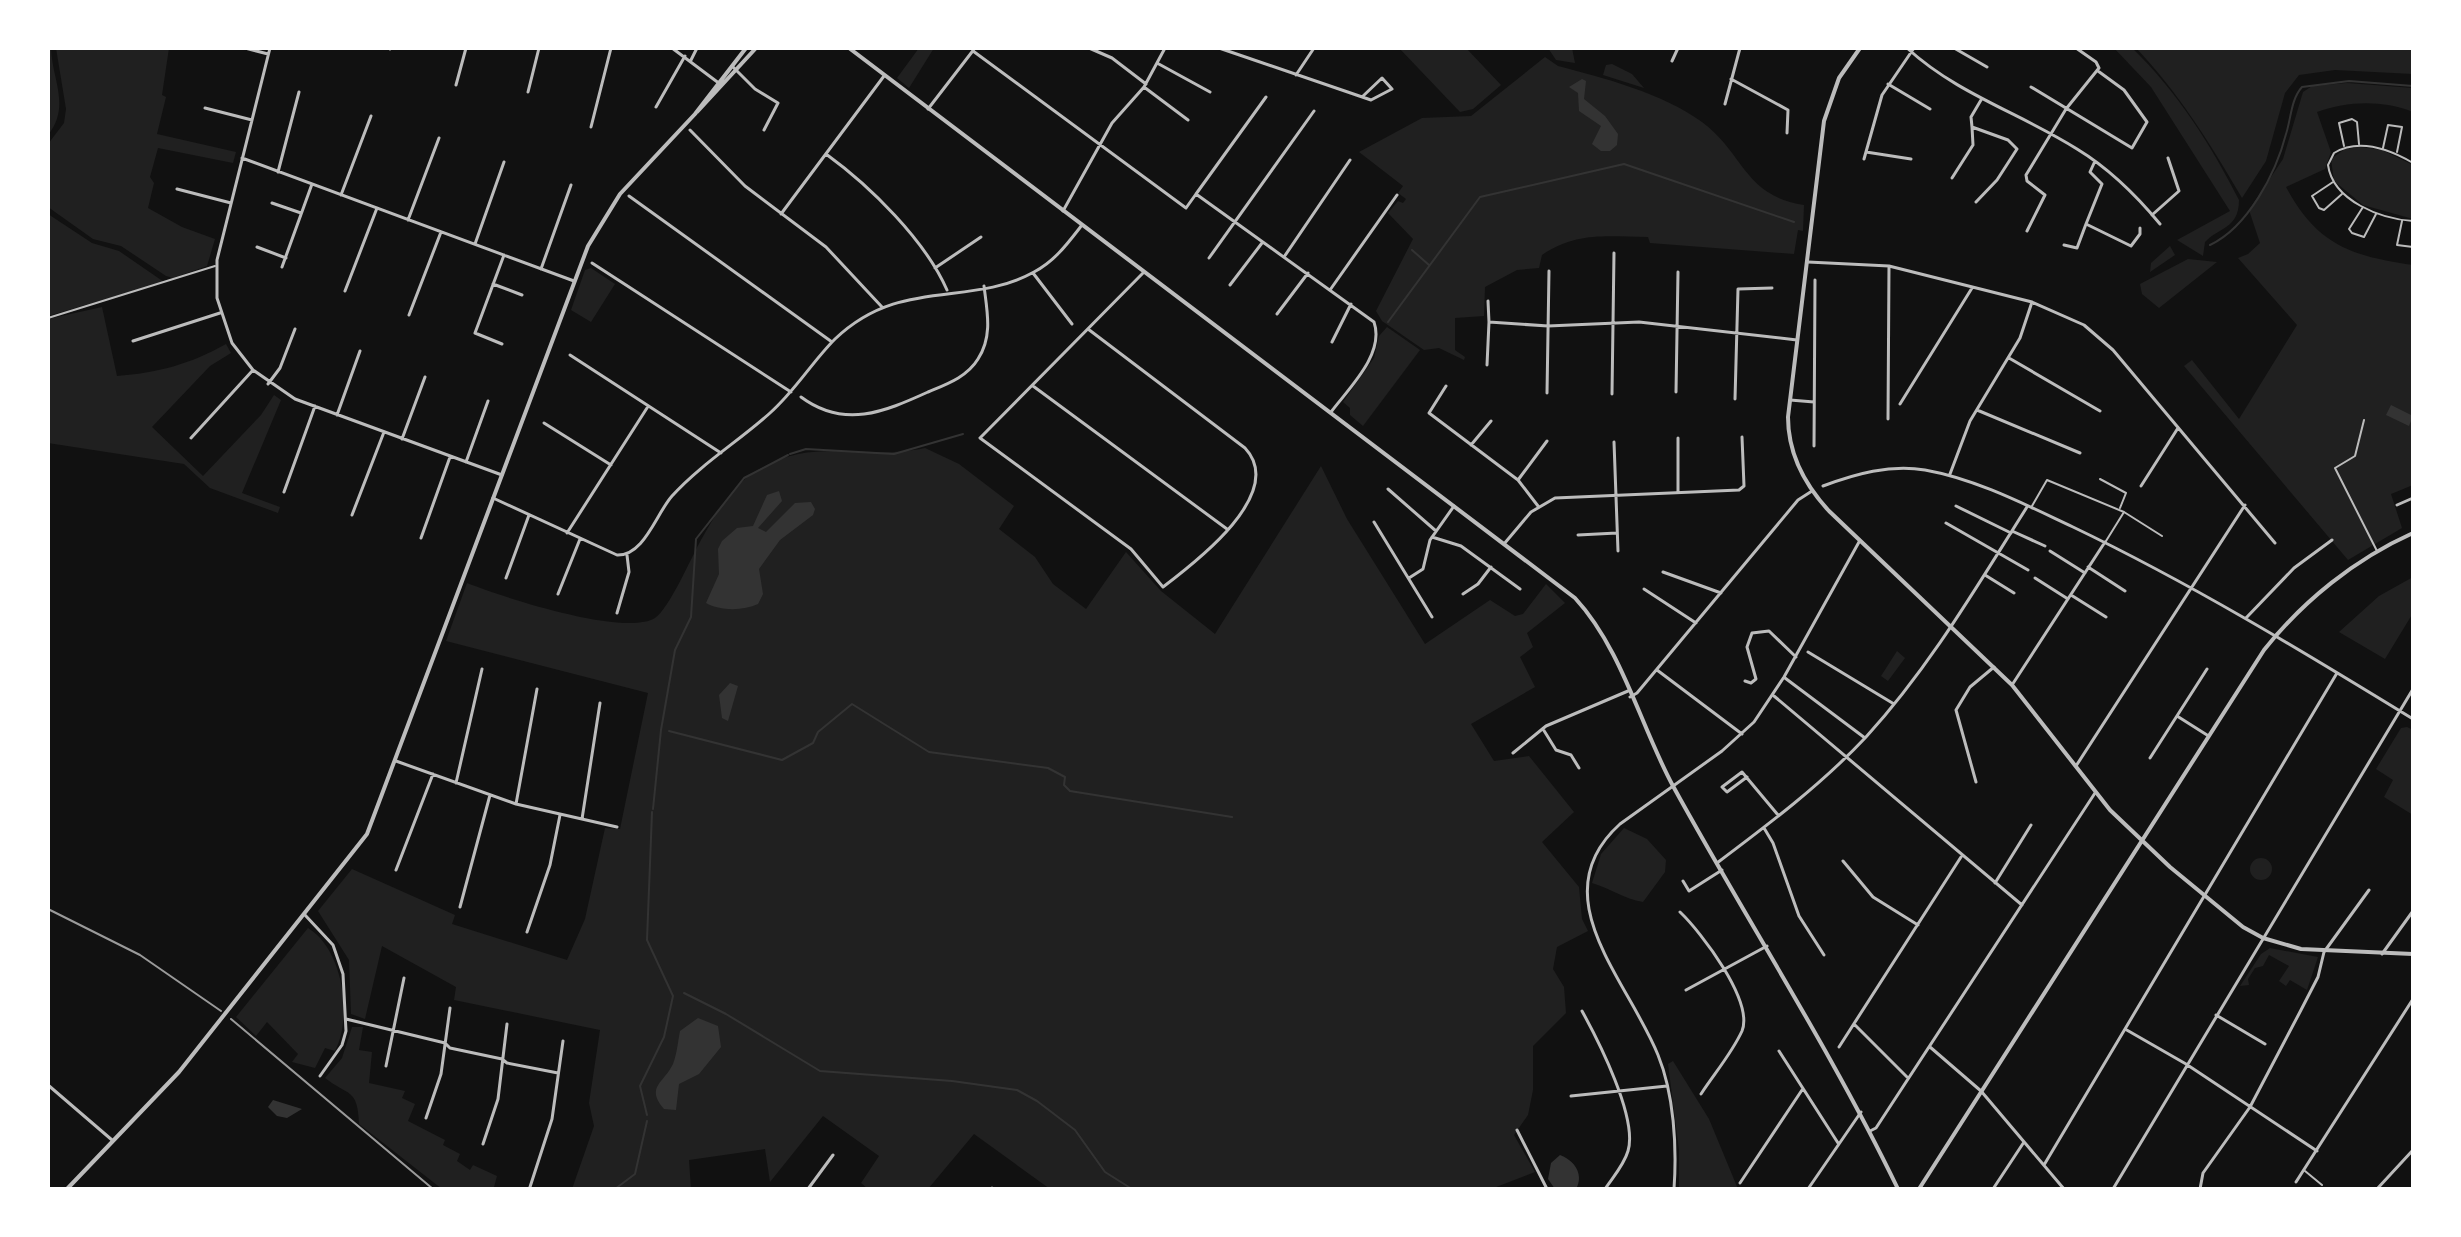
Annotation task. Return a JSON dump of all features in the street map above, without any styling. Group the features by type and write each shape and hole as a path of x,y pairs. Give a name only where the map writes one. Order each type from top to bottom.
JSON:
{"street":[{"path":"245,48 268,54"},
{"path":"270,48 216,265 220,313 232,343 268,384 337,415 502,475"},
{"path":"456,85 466,48"},
{"path":"528,92 539,48"},
{"path":"591,127 611,48"},
{"path":"672,48 720,84"},
{"path":"691,60 697,48"},
{"path":"734,68 746,48"},
{"path":"67,1189 179,1072 367,834 574,281 597,229 620,194 734,68 756,48"},
{"path":"849,48 1566,590 1589,612 1672,784 1861,1112 1898,1189"},
{"path":"1089,48 1112,58 1188,120"},
{"path":"1063,211 1099,145 1122,110 1145,85 1165,48"},
{"path":"1219,48 1237,55 1296,75 1362,97 1371,100 1392,89 1382,78 1362,97"},
{"path":"1237,55 1241,48"},
{"path":"1296,75 1314,48"},
{"path":"1672,61 1678,48"},
{"path":"1725,104 1740,48"},
{"path":"1860,48 1839,78 1827,107 1790,400 1791,443 1812,491 2012,685 2095,793 2141,841 2243,927 2263,938 2324,952 2413,954"},
{"path":"1954,48 1987,67"},
{"path":"2027,231 2045,195 2026,177 2066,109 2098,71 2098,64 2076,48"},
{"path":"928,109 974,49 1186,208 1266,97"},
{"path":"1864,159 1876,110 1888,84 1911,49 1945,79 2051,133 2095,161 2160,224"},
{"path":"656,107 685,56"},
{"path":"1157,63 1210,92"},
{"path":"734,68 755,89 778,103 764,130"},
{"path":"2031,87 2127,148 2133,147 2147,121 2124,90 2098,71"},
{"path":"781,214 884,76"},
{"path":"1731,79 1787,108 1787,133"},
{"path":"1888,84 1930,109"},
{"path":"278,172 299,92"},
{"path":"1952,178 1973,145 1971,117 1981,100"},
{"path":"205,108 252,120"},
{"path":"1209,258 1314,111"},
{"path":"341,195 371,116"},
{"path":"1972,127 2017,147 1997,180 1976,202"},
{"path":"690,130 729,171 845,265 882,307"},
{"path":"408,220 439,138"},
{"path":"1866,152 1911,159"},
{"path":"826,154 873,193 935,268 948,292"},
{"path":"242,158 574,281"},
{"path":"2152,215 2179,191 2168,158"},
{"path":"1284,257 1350,160"},
{"path":"2064,245 2076,249 2102,184 2090,172 2095,161"},
{"path":"475,244 504,162"},
{"path":"282,267 312,184"},
{"path":"541,269 571,185"},
{"path":"177,189 231,203"},
{"path":"1196,194 1374,322 1376,339 1371,356 1331,413"},
{"path":"1330,290 1397,195"},
{"path":"629,196 832,342"},
{"path":"272,203 301,213"},
{"path":"345,291 377,208"},
{"path":"2086,224 2131,246 2140,234 2140,228"},
{"path":"627,555 638,547 672,496 791,392 832,342 861,318 882,307 1033,273 1054,258 1082,225"},
{"path":"409,315 441,232"},
{"path":"935,268 981,237"},
{"path":"1230,285 1262,243"},
{"path":"257,247 286,258"},
{"path":"1612,394 1614,253"},
{"path":"502,344 475,333 504,255"},
{"path":"1807,262 1889,266 2032,302 2067,315 2099,337 2275,543"},
{"path":"592,263 791,392"},
{"path":"1888,419 1889,266"},
{"path":"1547,393 1549,271"},
{"path":"1088,329 1252,455 1257,484 1253,495 1212,548 1163,587 1131,549 980,438 1144,272"},
{"path":"1676,392 1678,272"},
{"path":"1033,273 1072,324"},
{"path":"1277,314 1308,273"},
{"path":"1814,446 1815,280"},
{"path":"493,284 522,295"},
{"path":"801,397 831,413 871,415 956,380 973,365 986,341 988,321 984,286"},
{"path":"1900,404 1973,286"},
{"path":"1735,399 1738,289 1772,288"},
{"path":"1487,365 1488,301"},
{"path":"1949,476 1977,410 2009,358 2032,302"},
{"path":"1332,342 1351,304"},
{"path":"133,341 220,313"},
{"path":"1489,322 1548,326 1677,324 1797,340"},
{"path":"268,384 280,368 295,329"},
{"path":"337,415 360,351"},
{"path":"570,355 721,453"},
{"path":"2009,358 2100,411"},
{"path":"191,438 253,370"},
{"path":"402,439 425,377"},
{"path":"1032,385 1227,529"},
{"path":"1446,386 1429,413 1518,480 1538,506"},
{"path":"1790,400 1815,402"},
{"path":"466,462 488,401"},
{"path":"284,492 315,406"},
{"path":"567,533 648,407"},
{"path":"1977,410 2080,453"},
{"path":"1471,445 1491,421"},
{"path":"544,423 611,465"},
{"path":"2141,486 2178,428"},
{"path":"352,515 384,432"},
{"path":"1504,544 1538,506 1568,496 1739,490 1744,486 1742,437"},
{"path":"1678,438 1678,491"},
{"path":"1518,480 1547,441"},
{"path":"1614,442 1618,551"},
{"path":"421,538 450,457"},
{"path":"1823,486 1886,470 1923,470 1949,476 2030,507 2105,542 2276,634 2413,719"},
{"path":"1388,489 1436,531"},
{"path":"1513,753 1542,728 1637,693 1798,500 1812,491"},
{"path":"493,498 580,539 627,555"},
{"path":"2397,505 2413,498"},
{"path":"2076,766 2245,505"},
{"path":"1409,578 1423,569 1432,537 1454,506"},
{"path":"1956,506 2045,546"},
{"path":"1717,863 1764,828 1865,738 1952,627 2030,507"},
{"path":"506,578 529,515"},
{"path":"1374,522 1432,617"},
{"path":"1946,523 2028,570"},
{"path":"1578,535 1617,533"},
{"path":"1919,1189 2207,735 2276,634 2324,589 2378,552 2413,533"},
{"path":"1432,537 1461,546 1520,589"},
{"path":"558,594 580,539"},
{"path":"1674,1189 1674,1149 1667,1086 1658,1054 1587,914 1589,867 1606,837 1672,784 1742,734 1784,677 1860,540"},
{"path":"2246,618 2286,576 2332,540"},
{"path":"2012,685 2105,542"},
{"path":"2050,551 2085,573"},
{"path":"617,613 629,572 627,555"},
{"path":"1463,594 1478,584 1491,567"},
{"path":"2088,567 2125,591"},
{"path":"1663,572 1721,593"},
{"path":"1985,575 2014,593"},
{"path":"2035,578 2106,617"},
{"path":"1644,589 1696,623"},
{"path":"1745,681 1751,683 1756,679 1747,647 1752,633 1769,631 1796,657"},
{"path":"1808,652 1894,704"},
{"path":"1976,782 1956,710 1970,687 1994,667"},
{"path":"456,783 482,669"},
{"path":"2150,758 2207,669"},
{"path":"1657,670 1742,734"},
{"path":"2044,1165 2337,673"},
{"path":"1784,677 1865,738"},
{"path":"516,804 537,689"},
{"path":"2113,1189 2413,689"},
{"path":"1773,695 1961,857 2022,905"},
{"path":"582,819 600,703"},
{"path":"2177,716 2207,735"},
{"path":"1542,728 1556,750 1571,755 1579,768"},
{"path":"396,761 516,804 617,827"},
{"path":"1747,777 1727,792 1722,787 1742,772 1747,777 1778,815"},
{"path":"396,870 433,774"},
{"path":"1870,1131 1876,1128 1930,1047 2095,793"},
{"path":"460,907 490,795"},
{"path":"527,932 547,877 560,815"},
{"path":"1995,883 2031,825"},
{"path":"1764,828 1773,843 1799,916 1824,955"},
{"path":"1839,1047 1961,857"},
{"path":"1843,861 1873,897 1918,925"},
{"path":"1683,881 1689,891 1722,870"},
{"path":"2200,1189 2203,1173 2250,1107 2314,987 2324,952 2369,890"},
{"path":"2382,954 2413,911"},
{"path":"1680,912 1704,937 1742,1006 1744,1020 1742,1030 1701,1094"},
{"path":"305,915 324,934 339,957 346,1019 342,1045 320,1076"},
{"path":"1686,990 1767,946"},
{"path":"386,1066 404,978"},
{"path":"2296,1182 2413,999"},
{"path":"426,1118 438,1085 450,1008"},
{"path":"1582,1011 1611,1062 1629,1147 1605,1189"},
{"path":"2216,1015 2265,1044"},
{"path":"346,1019 394,1029 400,1034 445,1043 450,1048 502,1059 507,1063 558,1073"},
{"path":"483,1144 498,1099 507,1024"},
{"path":"1854,1024 1909,1078"},
{"path":"2125,1029 2186,1064 2317,1151"},
{"path":"530,1187 552,1119 563,1041"},
{"path":"1930,1047 1981,1091 2064,1189"},
{"path":"1779,1051 1838,1143"},
{"path":"48,1085 114,1141"},
{"path":"1571,1096 1667,1086"},
{"path":"1740,1183 1802,1090"},
{"path":"1808,1189 1861,1112"},
{"path":"1517,1130 1547,1189"},
{"path":"1993,1189 2024,1142"},
{"path":"2377,1189 2413,1151"},
{"path":"808,1189 833,1155"},
{"path":"759,1189 774,1188"}],"lane":[{"path":"2344,147 2339,123 2352,119 2357,122 2359,145"},
{"path":"2382,149 2388,125 2402,127 2397,154"},
{"path":"2413,163 2397,154 2359,145 2344,147 2330,159 2333,181 2343,193 2363,207 2413,221"},
{"path":"2333,181 2314,192 2313,199 2319,208 2324,210 2343,193"},
{"path":"2363,207 2349,229 2361,237 2366,234 2377,212"},
{"path":"2402,220 2397,245 2413,247"},
{"path":"48,318 114,300 216,265"},
{"path":"2364,420 2355,456 2335,468 2378,552"},
{"path":"2100,479 2126,494 2120,510"},
{"path":"2030,507 2047,480 2120,510 2162,536"},
{"path":"2105,542 2124,512"},
{"path":"2304,1170 2322,1185"}],"shaded area":[{"path":"48,48 51,48 59,103 55,124 48,135"},
{"path":"56,48 169,48 162,95 166,97 157,134 236,152 233,163 158,148 150,177 154,183 148,208 182,227 215,239 207,266 173,278 166,276 121,246 93,239 48,207 48,144 64,123 66,109"},
{"path":"919,48 934,48 909,88 897,78"},
{"path":"1399,48 1466,48 1501,85 1473,109 1460,112"},
{"path":"1548,48 1572,48 1575,63 1556,60"},
{"path":"2114,48 2132,48 2164,82 2205,139 2239,200 2236,217 2205,242 2203,256 2177,240 2230,211 2151,87"},
{"path":"2136,48 2413,48 2413,74 2335,70 2299,75 2285,93 2266,161 2242,198 2180,101"},
{"path":"1545,57 1558,66 1651,95 1702,122 1716,134 1756,183 1784,200 1804,205 1803,231 1798,230 1794,254 1650,243 1648,237 1606,236 1568,242 1542,255 1539,268 1517,270 1485,287 1484,316 1455,318 1455,350 1465,357 1464,360 1439,348 1424,350 1382,321 1376,311 1413,239 1388,213 1398,201 1403,203 1406,199 1398,193 1403,186 1359,152 1422,118 1471,116"},
{"path":"1612,64 1632,74 1644,88 1603,75 1606,65"},
{"path":"1582,79 1586,81 1584,99 1605,116 1618,134 1617,145 1610,151 1601,151 1592,144 1601,126 1579,111 1578,93 1569,87"},
{"path":"2347,83 2413,88 2413,112 2389,105 2365,103 2317,112 2331,152 2325,169 2286,187 2298,207 2323,235 2354,252 2413,265 2413,485 2391,494 2402,528 2348,560 2184,366 2192,360 2239,419 2297,325 2238,258 2260,243 2249,210 2283,159 2303,92 2312,86"},
{"path":"2360,147 2382,150 2413,165 2413,219 2363,205 2334,181 2331,159 2345,149"},
{"path":"48,214 92,243 119,251 164,282 48,316"},
{"path":"2170,246 2175,255 2150,272 2151,263"},
{"path":"2188,259 2217,262 2159,308 2142,294 2140,284"},
{"path":"591,268 615,284 591,322 571,310 585,270"},
{"path":"102,307 117,376 173,366 226,344 231,353 210,366 152,427 203,476 261,415 274,395 281,400 242,493 280,507 278,513 210,488 184,464 48,443 48,319"},
{"path":"1387,327 1420,350 1363,426 1350,415 1350,408 1343,402 1374,358 1379,336"},
{"path":"2391,405 2413,416 2409,426 2386,415"},
{"path":"925,448 959,464 1014,506 999,529 1035,557 1053,584 1086,609 1126,552 1161,591 1215,634 1321,466 1347,519 1425,644 1490,600 1515,616 1523,614 1546,584 1565,603 1527,633 1533,647 1520,657 1535,687 1471,724 1494,761 1529,756 1574,812 1542,842 1579,887 1582,919 1588,931 1557,947 1553,969 1564,987 1566,1013 1533,1046 1533,1090 1528,1115 1514,1135 1535,1172 1491,1189 1050,1189 974,1134 928,1189 868,1189 861,1183 879,1156 823,1116 770,1182 765,1149 689,1160 691,1189 572,1189 594,1126 589,1103 600,1030 454,1000 456,987 382,946 365,1019 351,1014 349,960 318,911 352,869 455,915 452,924 567,960 585,919 605,828 620,829 648,693 446,641 467,583 563,613 618,623 640,623 661,613 717,512 737,486 753,473 775,461 796,455"},
{"path":"779,491 782,501 758,528 766,532 795,503 811,502 815,509 813,515 780,540 759,569 763,594 758,604 732,609 706,603 719,574 718,549 722,541 737,528 753,526 767,495"},
{"path":"2413,577 2413,613 2385,659 2339,632 2379,596"},
{"path":"1897,651 1905,658 1888,681 1881,676"},
{"path":"730,683 738,686 728,721 722,718 719,695"},
{"path":"2401,728 2413,730 2413,815 2384,797 2393,780 2376,769"},
{"path":"1624,828 1647,839 1666,860 1665,872 1643,902 1592,883 1601,854"},
{"path":"2261,858 2269,861 2272,869 2269,877 2261,880 2253,877 2250,869 2253,861"},
{"path":"308,928 330,951 337,967 344,1003 335,1051 325,1048 315,1068 292,1062 298,1054 267,1022 256,1036 236,1017"},
{"path":"2270,948 2318,957 2307,990 2290,980 2286,986 2279,981 2289,966 2269,955 2263,966 2255,968 2248,979 2249,985 2240,986 2261,954"},
{"path":"698,1018 718,1026 721,1047 699,1074 679,1084 676,1110 664,1109 656,1090 673,1064 680,1031"},
{"path":"352,1027 363,1027 359,1050 372,1052 369,1083 405,1091 402,1098 415,1104 408,1121 445,1140 443,1145 460,1154 457,1161 470,1170 473,1165 497,1176 494,1187 497,1189 442,1189 359,1124 354,1098 325,1078 342,1058"},
{"path":"1673,1061 1709,1119 1738,1189 1679,1189 1679,1150 1668,1064"},
{"path":"273,1100 302,1109 287,1118 277,1116 268,1107"},
{"path":"1560,1155 1577,1169 1579,1178 1576,1189 1555,1189 1548,1179 1551,1163"}],"waterway":[{"path":"2210,245 2236,226 2268,182 2286,134 2293,103 2302,87 2349,81 2413,86"},
{"path":"1388,322 1480,197 1624,164 1794,222"},
{"path":"1412,250 1429,265"},
{"path":"790,454 806,449 894,454 963,434"},
{"path":"653,809 661,730 675,650 691,617 696,539 744,478 788,455"},
{"path":"669,731 782,760 813,743 818,732 852,704 929,752 1048,768 1065,777 1064,785 1070,791 1232,817"},
{"path":"647,1115 640,1086 664,1037 673,996 647,940 652,812"},
{"path":"684,993 726,1014 820,1071 952,1081 1017,1090 1075,1130 1105,1172 1132,1189"},
{"path":"615,1189 635,1174 647,1121"}],"railway":[{"path":"48,909 140,955 221,1011"},
{"path":"231,1019 433,1189"}]}
